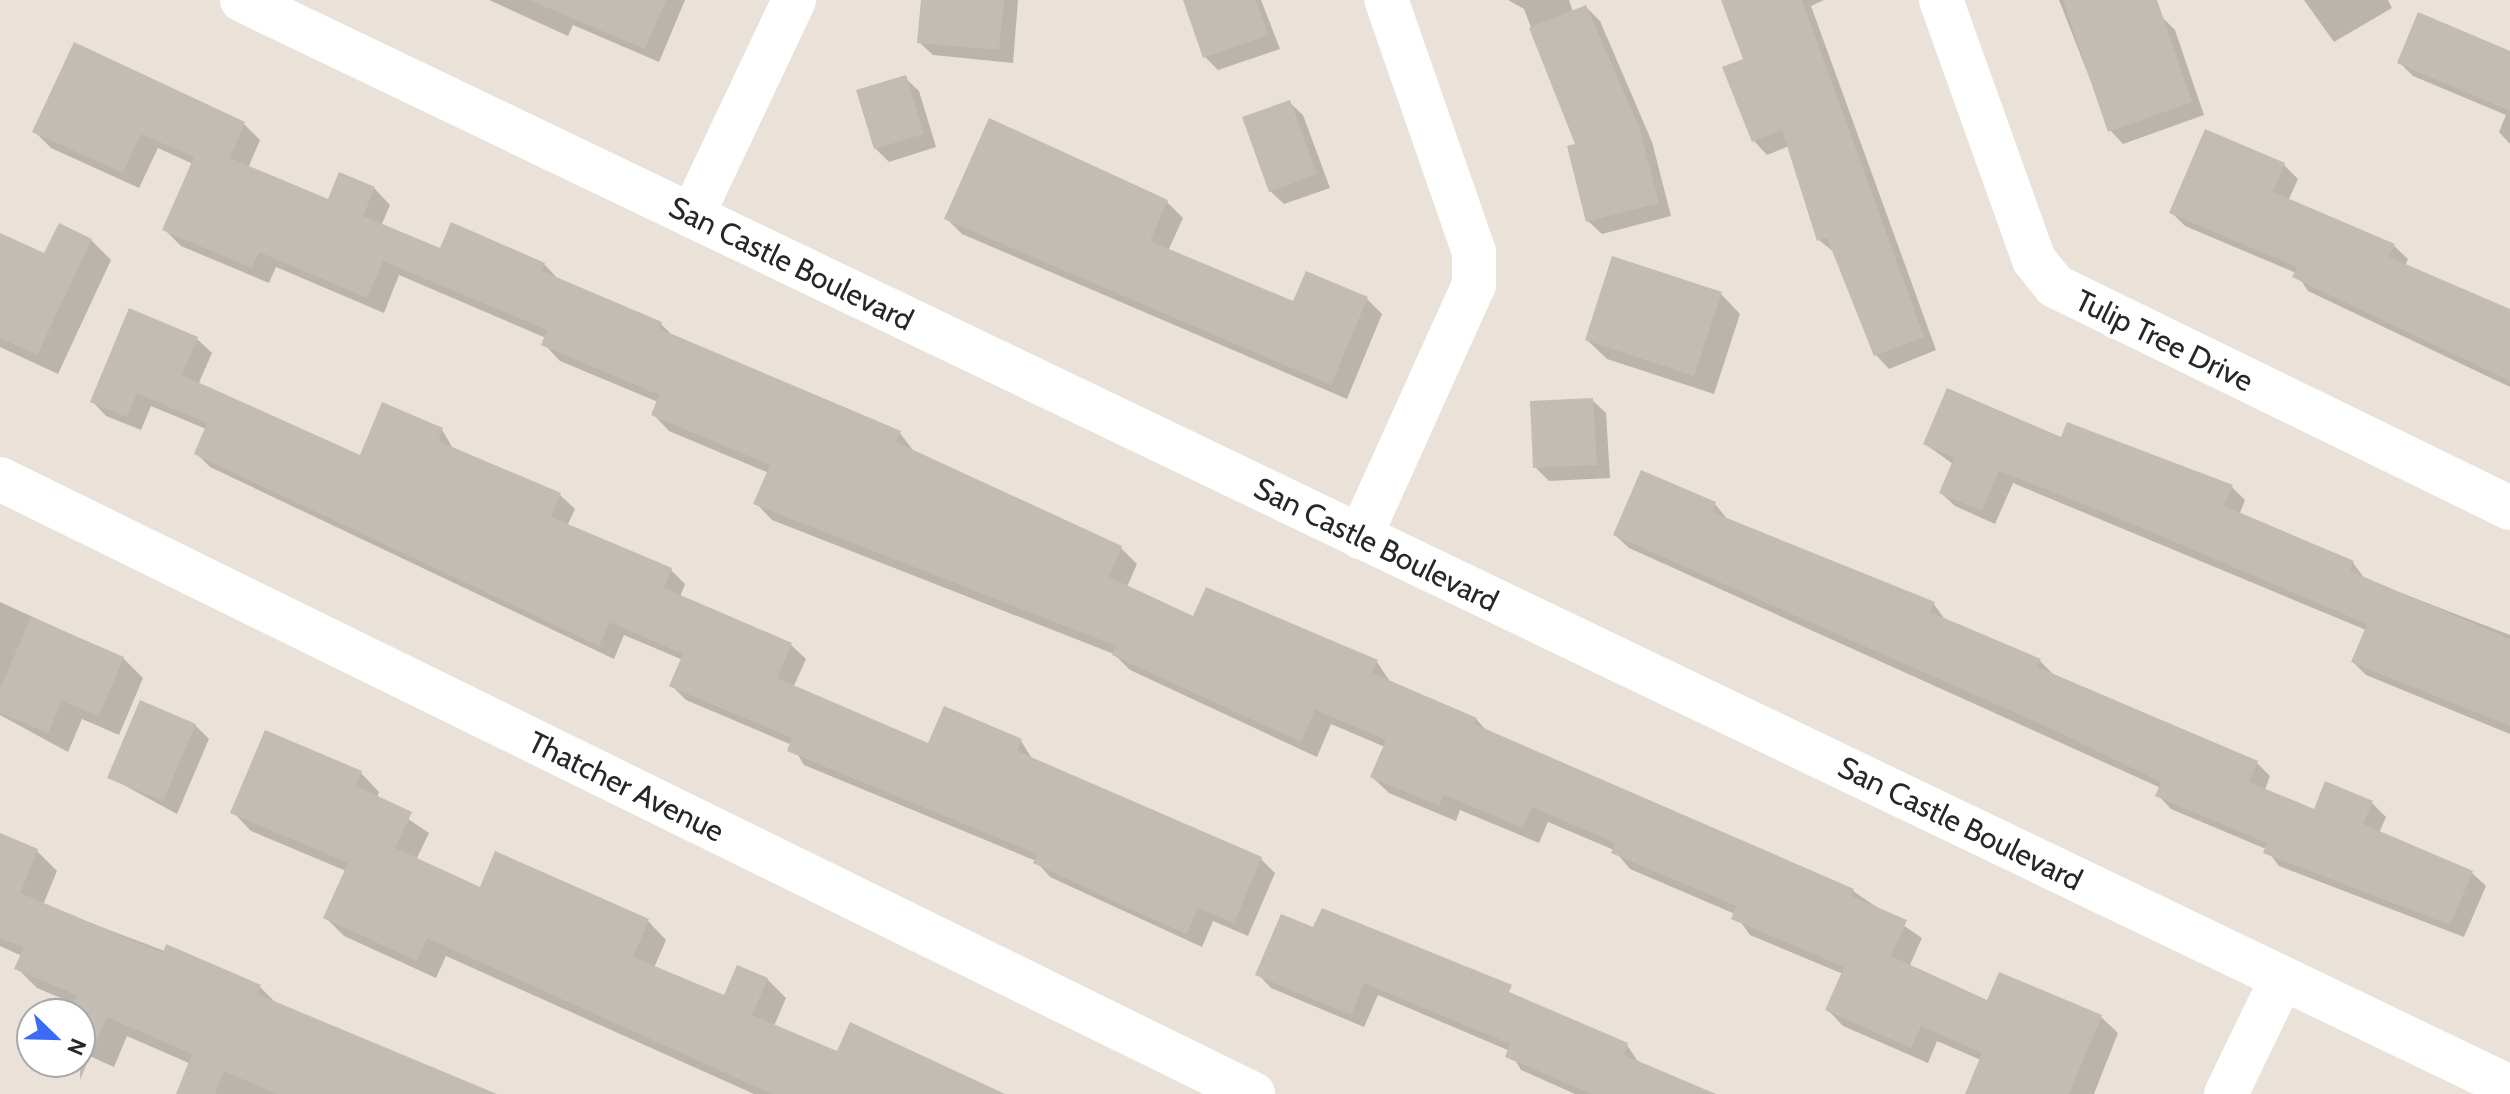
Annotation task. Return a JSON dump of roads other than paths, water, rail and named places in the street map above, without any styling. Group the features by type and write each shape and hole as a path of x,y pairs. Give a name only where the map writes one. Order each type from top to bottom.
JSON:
{"street":[{"name":"San Castle Boulevard","path":"242,0 2510,1087"},
{"path":"692,216 794,0"},
{"path":"1360,537 1474,285 1474,252 1386,0"},
{"name":"Tulip Tree Drive","path":"1941,0 2034,260 2055,286 2510,508"},
{"name":"Thatcher Avenue","path":"0,479 1253,1094"},
{"path":"2226,1094 2282,978"}]}
